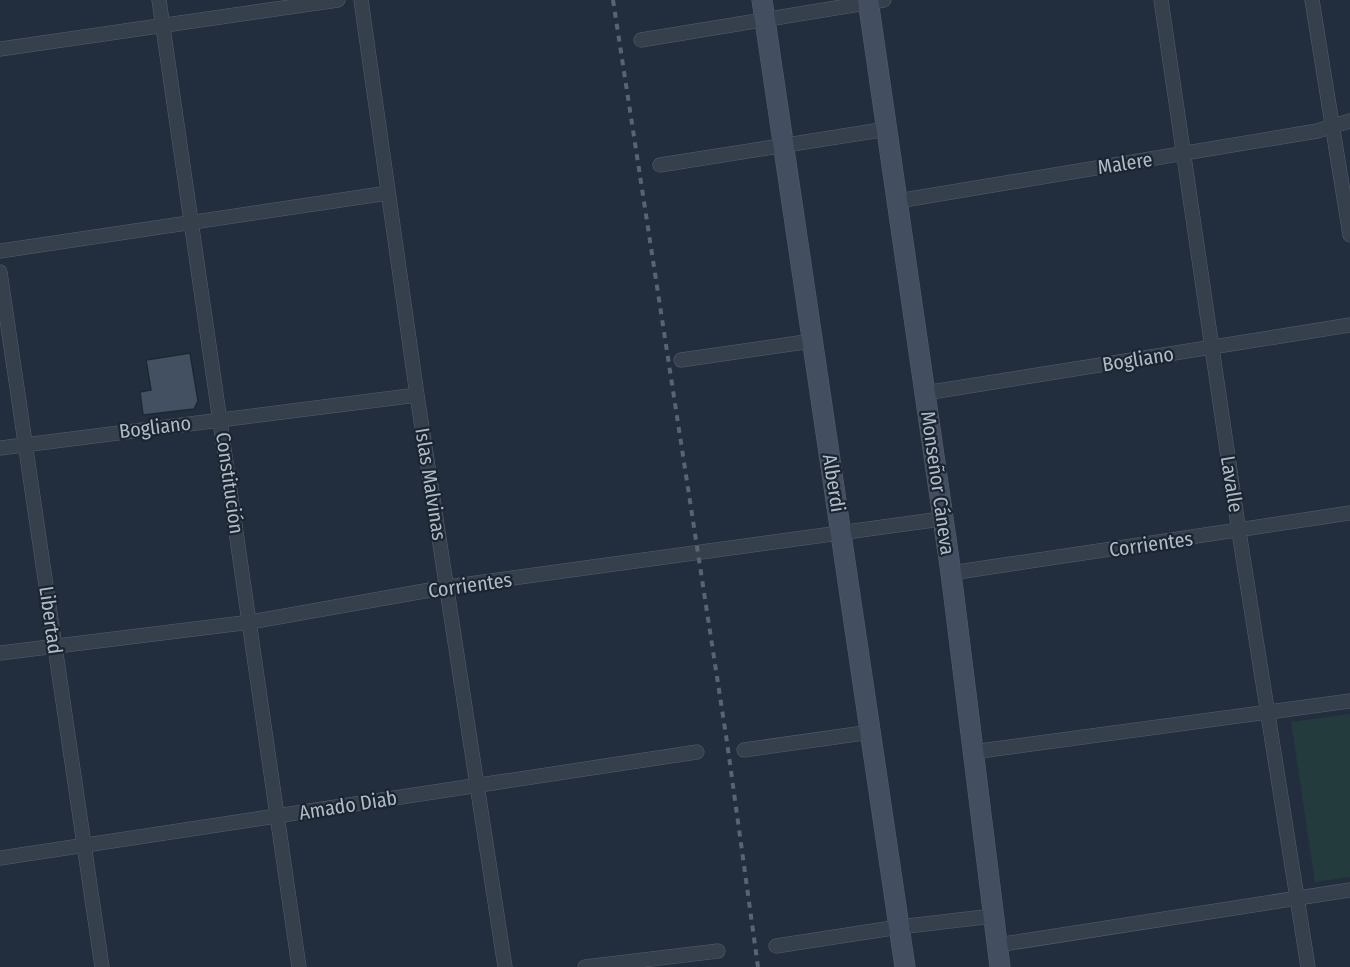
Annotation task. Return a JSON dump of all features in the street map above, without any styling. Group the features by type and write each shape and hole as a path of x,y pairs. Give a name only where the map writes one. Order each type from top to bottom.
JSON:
{"street":[{"name":"Constitución","path":"159,0 279,816 299,967"},
{"path":"0,50 338,0"},
{"name":"Islas Malvinas","path":"361,0 417,395 505,967"},
{"name":"Alberdi","path":"762,0 904,967"},
{"name":"Lavalle","path":"1161,0 1185,153 1211,348 1308,967"},
{"path":"1312,0 1350,235"},
{"path":"641,40 873,1"},
{"name":"Monseñor Cáneva","path":"873,1 886,129 898,201 941,519 951,573 1000,967"},
{"name":"Malere","path":"898,201 1317,131 1350,121"},
{"path":"660,165 886,129"},
{"path":"0,251 388,193"},
{"name":"Libertad","path":"0,272 102,967"},
{"name":"Bogliano","path":"925,393 1350,325"},
{"path":"681,360 812,341"},
{"name":"Bogliano","path":"0,448 417,395"},
{"name":"Corrientes","path":"951,573 1239,532 1350,513"},
{"name":"Corrientes","path":"0,653 250,622 447,588 941,519"},
{"path":"973,752 1350,701"},
{"path":"744,750 871,732"},
{"name":"Amado Diab","path":"0,858 697,752"},
{"path":"997,945 1350,890"},
{"path":"776,946 898,927 993,916"},
{"path":"585,967 718,951"}],"green space":[{"path":"1350,714 1350,877 1315,882 1291,722"}],"building":[{"path":"190,353 198,401 194,409 143,415 140,392 151,390 146,360"}],"railway":[{"path":"613,0 727,742 758,967"}]}
